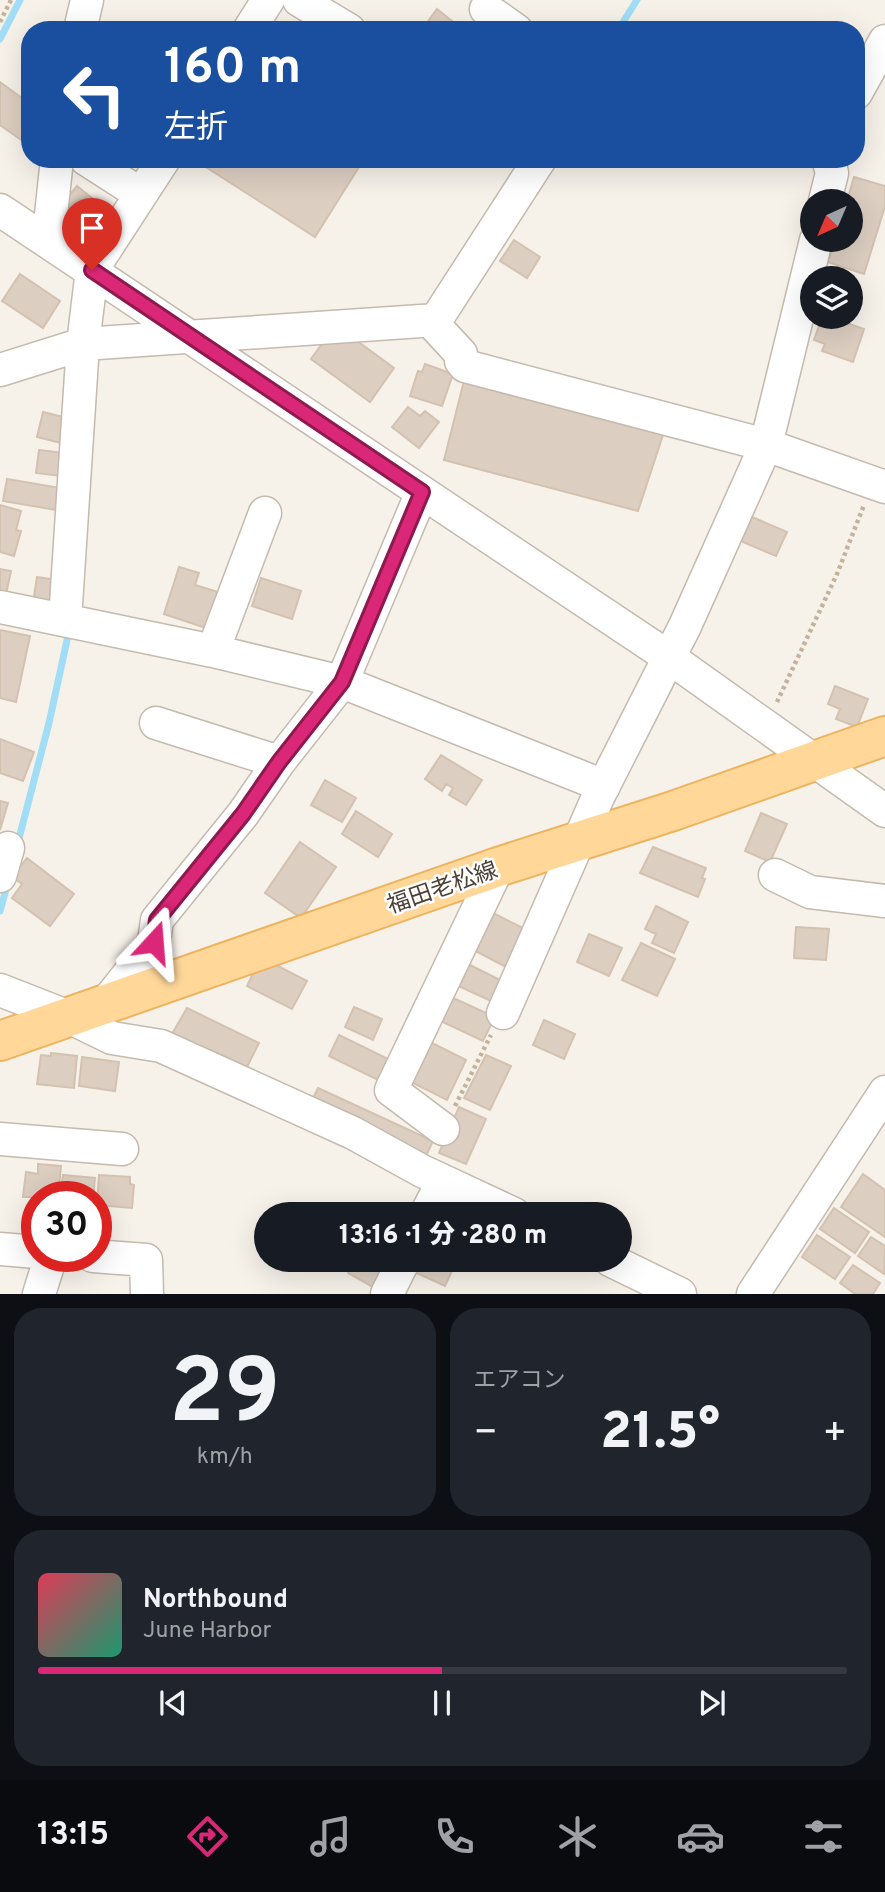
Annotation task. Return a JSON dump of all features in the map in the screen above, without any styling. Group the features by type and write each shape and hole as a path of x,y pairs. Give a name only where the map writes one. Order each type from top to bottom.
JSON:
{"main road":[{"name":"福田老松線","path":"0,1041 498,867 885,736"}],"street":[{"path":"81,21 87,0"},
{"path":"255,21 268,0"},
{"path":"299,0 334,21"},
{"path":"865,77 885,41"},
{"path":"52,244 50,224 56,168"},
{"path":"100,168 131,188"},
{"path":"65,620 83,344 92,270 158,168"},
{"path":"534,168 436,320 436,327 461,354 461,361 465,366 766,445 879,485"},
{"path":"828,189 831,168"},
{"path":"0,210 670,658 885,811"},
{"path":"503,1013 604,786 670,658 766,445 813,252"},
{"path":"0,370 83,344 436,320"},
{"path":"106,1003 154,942 157,920 243,814 279,762 342,682 422,492"},
{"path":"213,651 265,513"},
{"path":"0,607 213,651 342,682 604,786"},
{"path":"156,723 279,762"},
{"path":"443,1129 391,1090 498,867"},
{"path":"775,875 810,892 885,901"},
{"path":"0,990 69,1017 112,1038 161,1046 353,1133 488,1202"},
{"path":"753,1293 885,1093"},
{"path":"0,1139 122,1149"},
{"path":"432,1202 443,1181"},
{"path":"0,1249 21,1251"},
{"path":"112,1257 146,1260 147,1293"},
{"path":"632,1270 680,1293"},
{"path":"38,1293 45,1272"},
{"path":"387,1293 398,1272"}],"path":[{"path":"0,22 11,0"},
{"path":"766,725 879,485"},
{"path":"443,1129 503,1013"}],"building":[{"path":"437,9 452,21 428,21"},
{"path":"0,82 21,97 21,140 0,125"},
{"path":"207,168 358,168 315,237"},
{"path":"854,177 885,186 885,206 864,274 863,266 840,266 828,262 831,252 863,252 863,189 850,189"},
{"path":"77,186 93,199 79,216 63,203"},
{"path":"99,201 115,212 102,231 86,219"},
{"path":"514,240 540,257 527,278 500,261"},
{"path":"20,274 60,301 43,328 2,301"},
{"path":"818,329 864,329 853,362 822,351 825,344 814,340"},
{"path":"329,334 340,335 350,342 353,338 394,368 370,402 311,359"},
{"path":"425,364 453,374 442,406 410,396 418,371 422,372"},
{"path":"464,381 664,432 638,511 444,460"},
{"path":"408,407 420,416 425,411 439,422 419,448 392,427"},
{"path":"43,412 75,420 69,445 37,437"},
{"path":"39,450 73,454 69,477 36,473"},
{"path":"7,479 72,490 68,512 3,501"},
{"path":"0,505 21,511 16,530 21,531 14,556 0,552"},
{"path":"752,517 787,532 776,556 743,542"},
{"path":"179,567 199,573 195,585 221,593 209,629 164,614"},
{"path":"0,569 11,571 5,599 0,598"},
{"path":"37,577 64,581 60,607 33,603"},
{"path":"261,578 301,591 292,619 252,606"},
{"path":"0,630 30,636 16,702 0,698"},
{"path":"835,686 868,699 857,727 836,719 840,709 828,704"},
{"path":"0,739 34,752 23,781 0,773"},
{"path":"441,755 482,780 466,805 449,795 453,788 446,784 442,791 425,779"},
{"path":"325,780 356,798 342,822 311,805"},
{"path":"0,801 8,803 0,830"},
{"path":"356,811 392,834 378,857 342,834"},
{"path":"761,813 787,824 770,862 745,851"},
{"path":"300,842 336,867 301,918 265,893"},
{"path":"653,847 706,868 698,897 640,873"},
{"path":"27,858 74,894 50,926 12,898 22,884 12,877"},
{"path":"656,906 688,922 674,953 652,943 656,934 645,929"},
{"path":"485,909 529,931 510,969 466,946"},
{"path":"796,927 829,929 826,960 794,958"},
{"path":"589,934 622,948 609,976 577,962"},
{"path":"641,943 675,959 657,996 622,980"},
{"path":"266,960 307,981 292,1009 247,986 257,965"},
{"path":"464,962 502,981 493,1002 454,984"},
{"path":"442,993 495,1017 483,1041 430,1016"},
{"path":"354,1007 382,1019 373,1040 345,1027"},
{"path":"187,1008 259,1043 243,1075 169,1039"},
{"path":"544,1020 575,1034 564,1059 533,1045"},
{"path":"339,1035 392,1061 382,1082 329,1056"},
{"path":"424,1039 466,1060 447,1100 405,1079"},
{"path":"51,1053 77,1056 74,1088 37,1084 41,1055 51,1056"},
{"path":"486,1055 511,1066 490,1110 464,1098"},
{"path":"82,1057 119,1062 115,1091 79,1086"},
{"path":"318,1088 433,1141 425,1158 310,1104"},
{"path":"459,1107 486,1119 466,1164 439,1153"},
{"path":"38,1164 61,1166 60,1181 25,1181 26,1172 38,1174"},
{"path":"863,1174 885,1190 885,1237 841,1207"},
{"path":"63,1175 95,1178 95,1181 62,1181"},
{"path":"99,1175 130,1177 130,1184 134,1185 132,1208 112,1206 112,1181 99,1181"},
{"path":"834,1208 869,1232 855,1253 820,1229"},
{"path":"817,1235 850,1257 835,1279 802,1257"},
{"path":"871,1237 885,1246 884,1274 858,1256"},
{"path":"853,1265 880,1283 873,1294 855,1294 840,1283"},
{"path":"349,1272 389,1272 378,1290"},
{"path":"414,1272 451,1272 445,1286"}],"waterway":[{"path":"0,39 20,0"},
{"path":"624,21 637,0"},
{"path":"17,846 49,723 69,631"},
{"path":"0,911 8,882"}],"route":[{"path":"92,270 422,492 342,682 279,762 243,814 157,920 154,942"}]}
